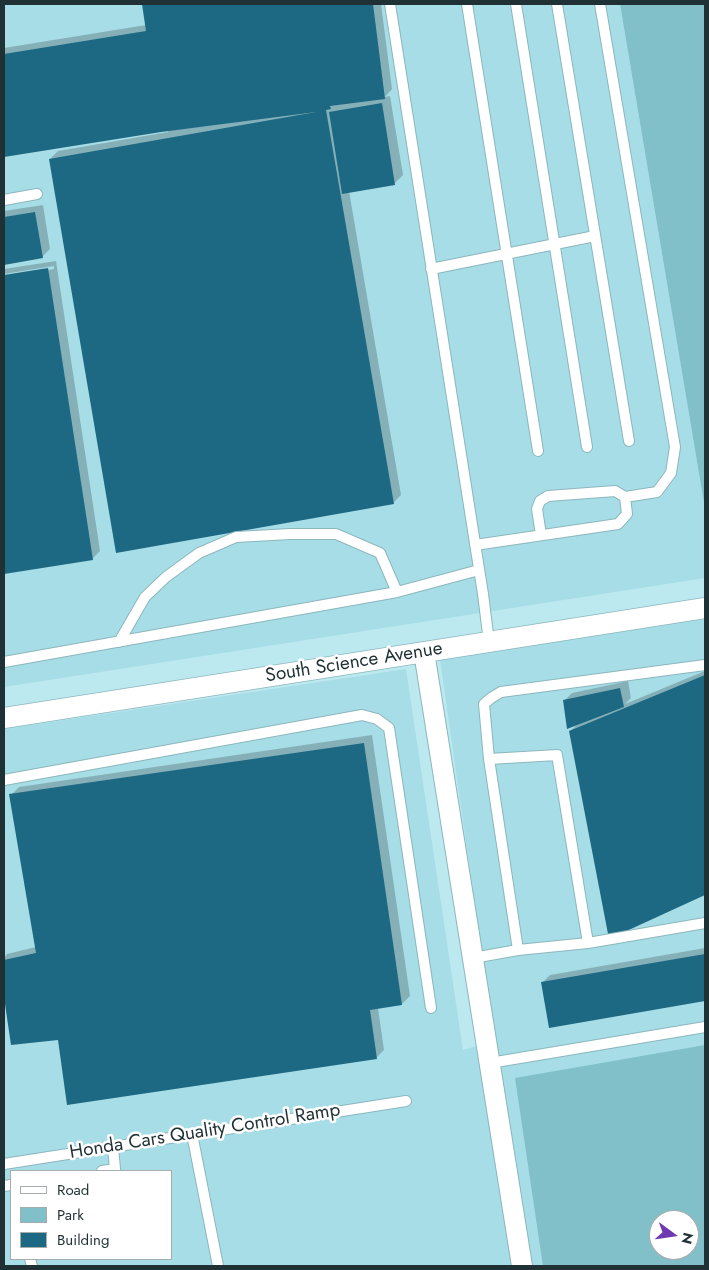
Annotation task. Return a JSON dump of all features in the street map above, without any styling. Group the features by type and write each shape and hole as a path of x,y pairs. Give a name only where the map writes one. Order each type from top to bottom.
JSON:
{"street":[{"name":"South Science Avenue","path":"4,718 705,608"},
{"path":"424,652 522,1266"}],"lane":[{"path":"390,4 489,642"},
{"path":"467,4 538,451"},
{"path":"516,4 587,448"},
{"path":"557,4 628,441"},
{"path":"541,535 537,508 540,501 548,496 615,491 625,497 657,492 671,474 676,447 600,4"},
{"path":"4,200 37,194"},
{"path":"431,269 595,236"},
{"path":"475,545 618,524 627,514 625,497"},
{"path":"119,642 145,597 166,577 199,553 236,537 336,534 380,553 397,592"},
{"path":"4,662 397,592 478,570"},
{"path":"518,950 488,759 484,704 501,692 705,665"},
{"path":"4,780 362,715 377,719 389,728 431,1008"},
{"path":"488,759 557,756 588,943"},
{"path":"473,958 518,950 588,943 705,923"},
{"path":"490,1063 705,1027"},
{"name":"Honda Cars Quality Control Ramp","path":"9,1166 112,1147 406,1101"},
{"path":"192,1134 218,1266"},
{"path":"108,1170 115,1169 112,1147"}],"shaded area":[{"path":"4,4 620,4 705,509 705,578 4,687"},
{"path":"705,618 705,1266 4,1266 4,729 406,669 463,1050 494,1041 440,659"}],"green space":[{"path":"620,4 705,4 705,509"},
{"path":"705,1045 705,1266 543,1266 515,1078"}],"building":[{"path":"142,4 373,4 385,99 330,106 331,109 326,110 394,504 116,553 49,159 316,112 161,132 4,157 4,54 146,31"},
{"path":"382,103 395,185 342,194 329,112"},
{"path":"35,212 43,258 4,265 4,217"},
{"path":"48,268 93,560 4,574 4,275"},
{"path":"705,675 705,895 609,939 569,731"},
{"path":"620,688 624,707 567,729 563,700"},
{"path":"364,743 402,1005 370,1010 377,1059 67,1105 58,1040 11,1045 4,997 4,960 36,953 9,794"},
{"path":"705,954 705,1001 549,1028 541,982"}]}
